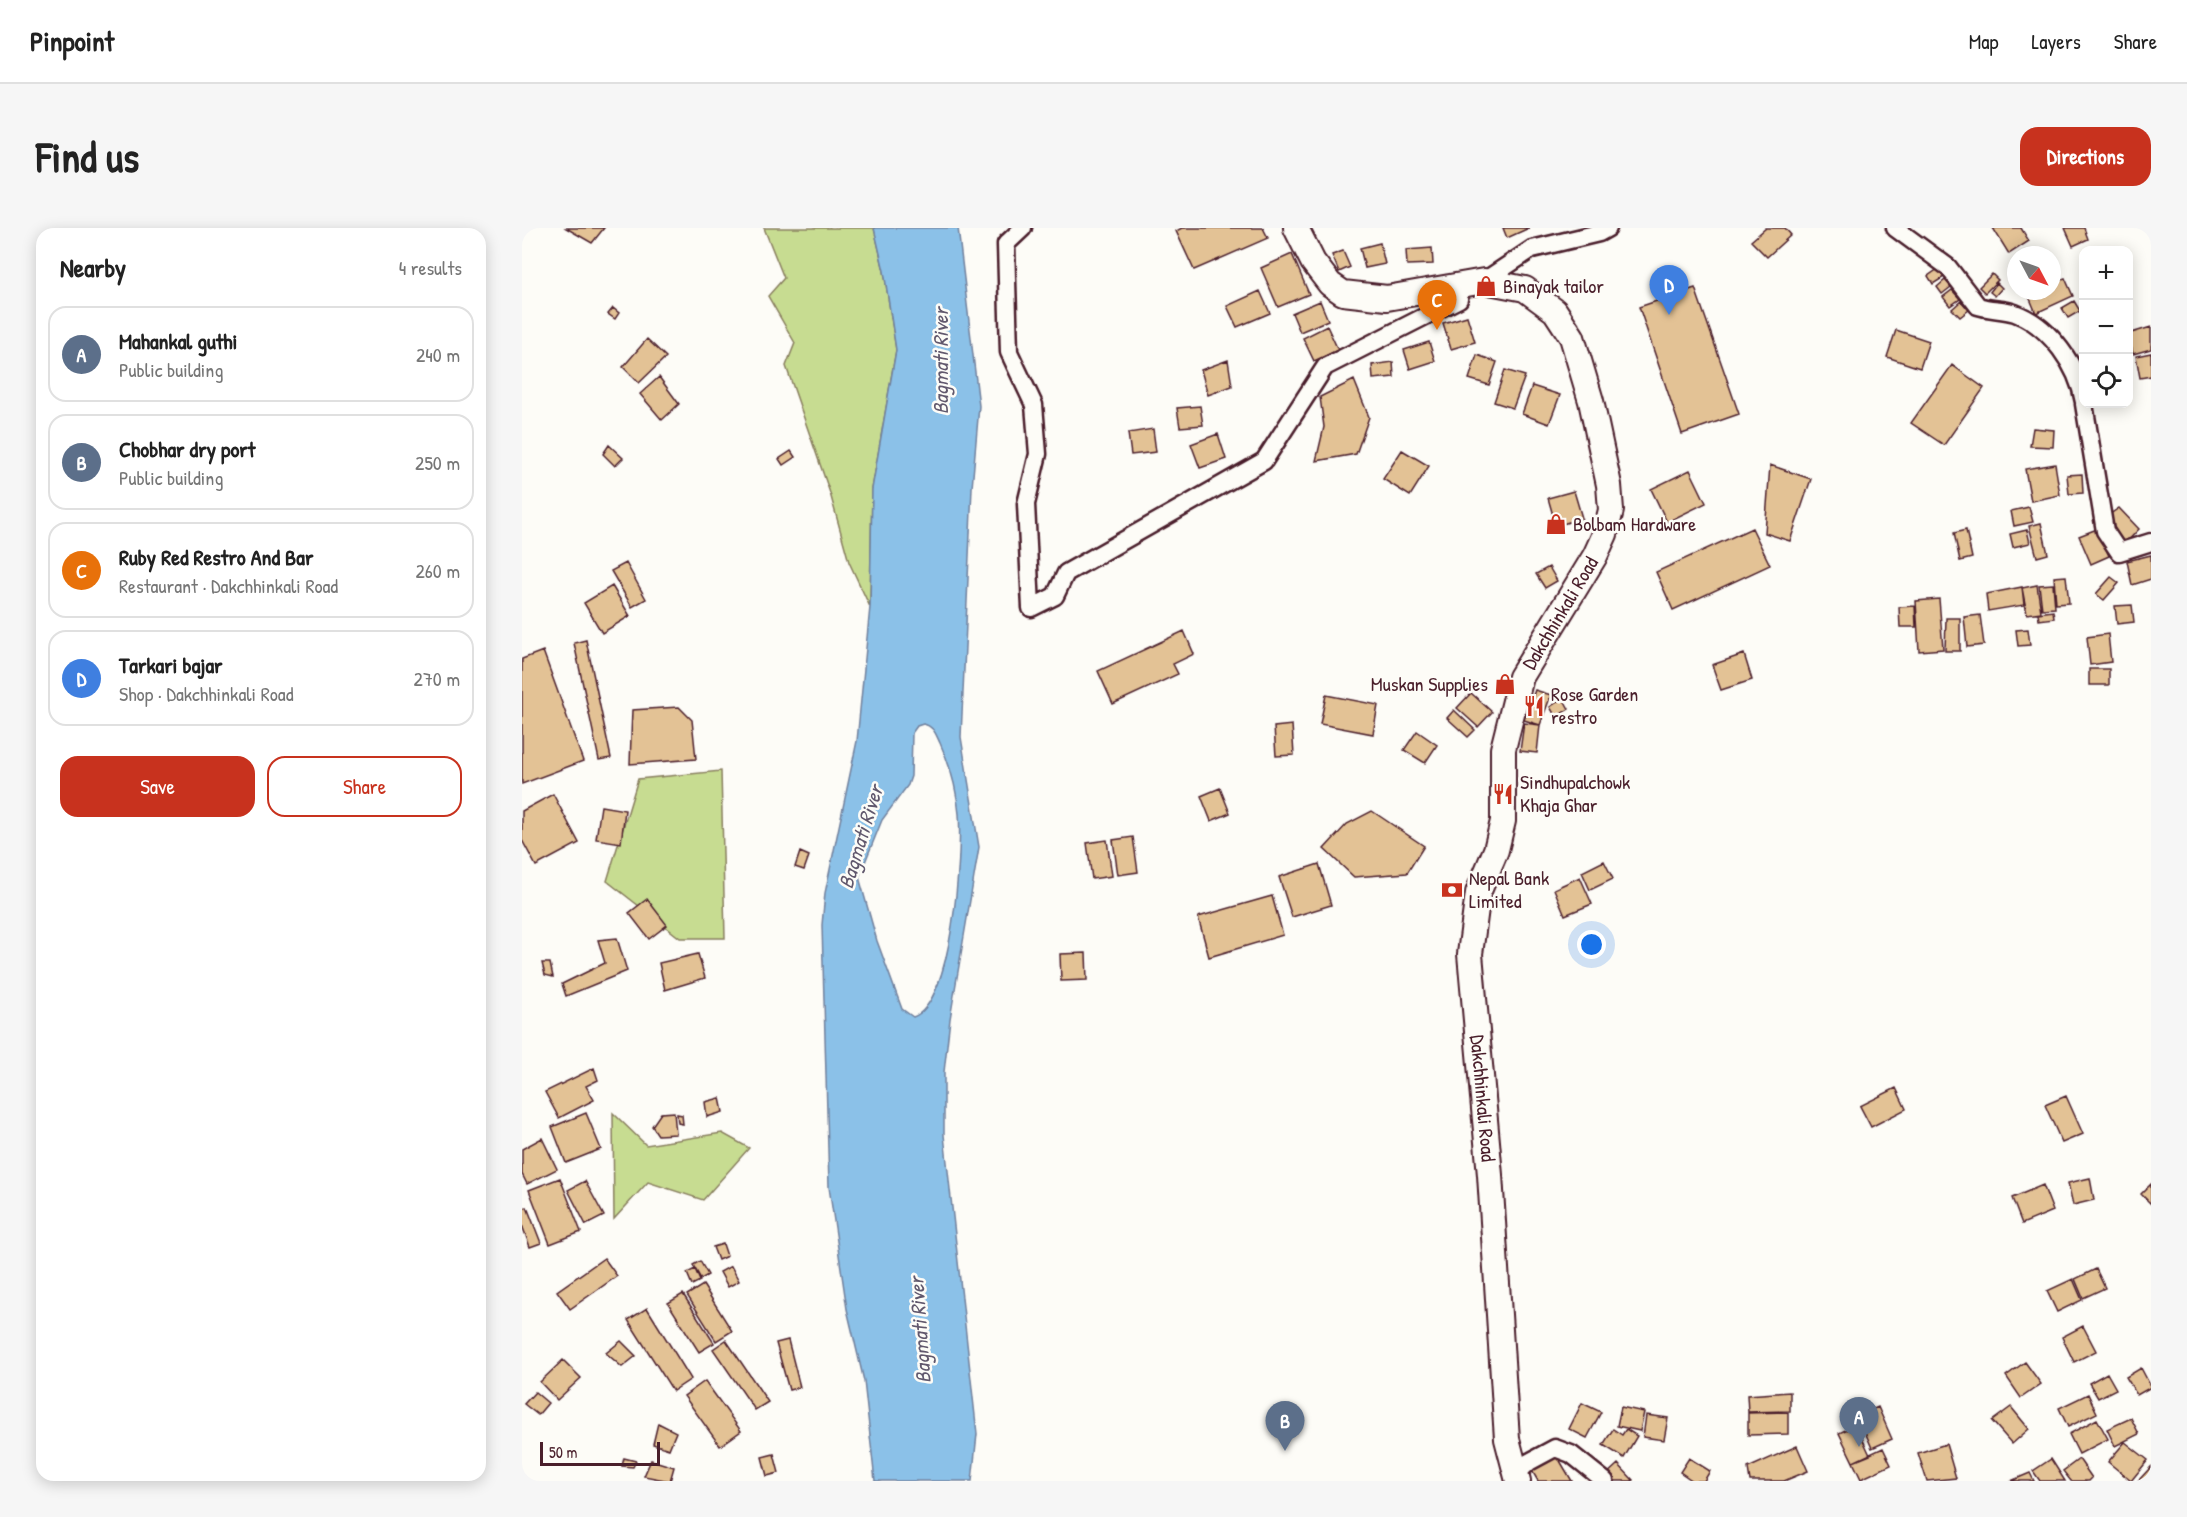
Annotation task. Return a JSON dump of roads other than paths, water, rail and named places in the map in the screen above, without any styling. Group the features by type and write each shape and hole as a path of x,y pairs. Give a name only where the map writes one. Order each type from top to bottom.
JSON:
{"main road":[{"name":"Dakchhinkali Road","path":"1296,228 1313,262 1330,284 1343,293 1387,298 1473,283 1525,289 1538,297 1555,311 1572,337 1592,401 1609,485 1611,510 1605,534 1595,556 1521,677 1503,749 1503,821 1496,850 1478,893 1470,954 1490,1175 1507,1438 1517,1477"}],"street":[{"path":"1023,228 1006,244 1009,352 1034,405 1038,454 1026,504 1031,608 1055,596 1066,573 1264,461 1325,367 1459,298 1473,283 1532,249 1599,233 1608,228"},
{"path":"1894,228 1948,267 1978,306 2012,312 2027,318 2043,331 2063,352 2079,383"},
{"path":"2085,408 2105,531 2119,552 2151,542"},
{"path":"1517,1477 1529,1462 1555,1448 1571,1454 1605,1481"}],"water":[{"name":"Bagmati River","path":"874,228 958,228 979,406 972,488 961,737 979,847 950,1019 944,1072 944,1135 977,1434 972,1481 875,1481 864,1381 847,1309 829,1187 822,925 825,893 857,741 870,607 872,489 896,350 884,271","holes":["923,724 934,731 947,760 955,787 960,833 956,892 946,957 927,1006 913,1017 902,1009 877,941 859,877 882,820 908,785 911,776 912,733 917,726"]}],"place":[{"name":"Binayak tailor","path":"1486,286"},
{"name":"Tarkari bajar","path":"1669,315"},
{"name":"Ruby Red Restro And Bar","path":"1437,330"},
{"name":"Bolbam Hardware","path":"1556,524"},
{"name":"Muskan Supplies","path":"1505,684"},
{"name":"Rose Garden restro","path":"1534,706"},
{"name":"Sindhupalchowk Khaja Ghar","path":"1503,794"},
{"name":"Nepal Bank Limited","path":"1452,890"},
{"name":"Mahankal guthi","path":"1859,1447"},
{"name":"Chobhar dry port","path":"1285,1451"}]}
